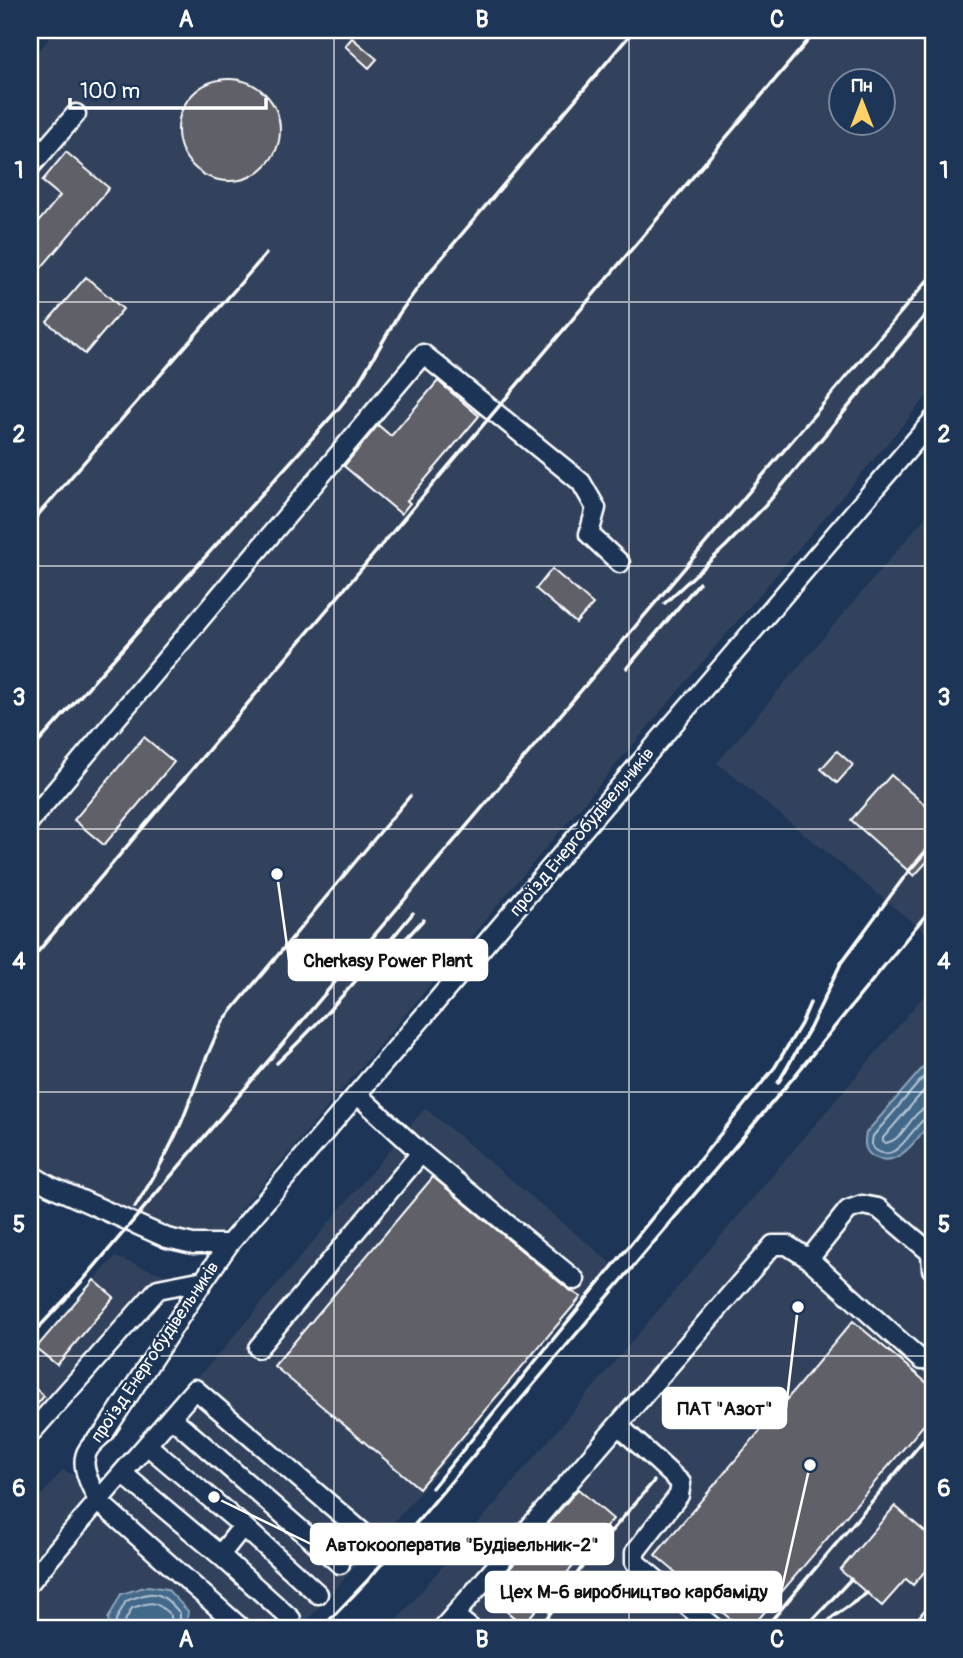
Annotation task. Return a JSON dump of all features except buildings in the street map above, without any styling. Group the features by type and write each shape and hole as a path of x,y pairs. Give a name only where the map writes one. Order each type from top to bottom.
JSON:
{"street":[{"path":"30,167 76,114"},
{"path":"30,821 423,354 581,482 596,508 589,534 620,564"},
{"name":"проїзд Енергобудівельників","path":"97,1501 87,1476 86,1451 104,1433 229,1244 933,420"},
{"path":"358,1095 421,1153 575,1280"},
{"path":"258,1348 421,1153"},
{"name":"проїзд Енергобудівельників","path":"30,1174 50,1186 167,1238 193,1244 229,1244"},
{"path":"809,1259 848,1210 862,1205 878,1208 931,1253 932,1269"},
{"path":"470,1628 448,1621 773,1245 787,1245 809,1259 921,1360 931,1360 933,1357"},
{"path":"30,1434 158,1289 204,1280"},
{"path":"30,1582 195,1389 368,1537"},
{"path":"171,1417 340,1564"},
{"path":"618,1425 681,1483 679,1495 635,1552 635,1562 714,1628"},
{"path":"146,1445 243,1526 318,1594"},
{"path":"122,1474 220,1555 290,1619"},
{"path":"97,1501 241,1628"},
{"path":"220,1555 243,1526"},
{"path":"923,1628 933,1616"}],"shaded area":[{"path":"56,30 933,30 933,389 222,1232 186,1234 37,1168 30,1162 30,61"},
{"path":"933,508 933,939 717,763"},
{"path":"933,985 933,1628 390,1628"},
{"path":"425,1108 612,1264 404,1511 301,1628 30,1628 30,1508 63,1470 99,1486 219,1354"},
{"path":"115,1257 176,1279 30,1452 30,1353"}],"water":[{"path":"933,1056 933,1119 900,1155 883,1160 874,1157 865,1147 866,1133"},
{"path":"148,1586 167,1589 188,1611 186,1628 110,1628 108,1619 121,1594"}],"railway":[{"path":"30,752 339,408 359,382 399,314 424,279 634,30"},
{"path":"30,961 817,30"},
{"path":"30,524 266,254"},
{"path":"30,1336 84,1279 933,274"},
{"path":"665,603 765,506 933,306"},
{"path":"627,668 699,583"},
{"path":"135,1207 177,1132 206,1057 224,1020 410,796"},
{"path":"778,1083 810,1028 841,963 908,872 933,843"},
{"path":"322,1628 368,1580 793,1078 933,906"},
{"path":"277,1063 331,1009 413,913"},
{"path":"378,969 423,920"},
{"path":"432,1488 775,1067 801,1024 810,1003"},
{"path":"765,1628 933,1429"},
{"path":"540,1628 586,1561 654,1481"},
{"path":"805,1628 851,1579"},
{"path":"822,1628 867,1593"}],"place":[{"name":"Cherkasy Power Plant","path":"277,874"},
{"name":"ПАТ \"Азот\"","path":"798,1307"},
{"name":"Цех М-6 виробництво карбаміду","path":"810,1465"},
{"name":"Автокооператив \"Будівельник-2\"","path":"214,1497"}]}
